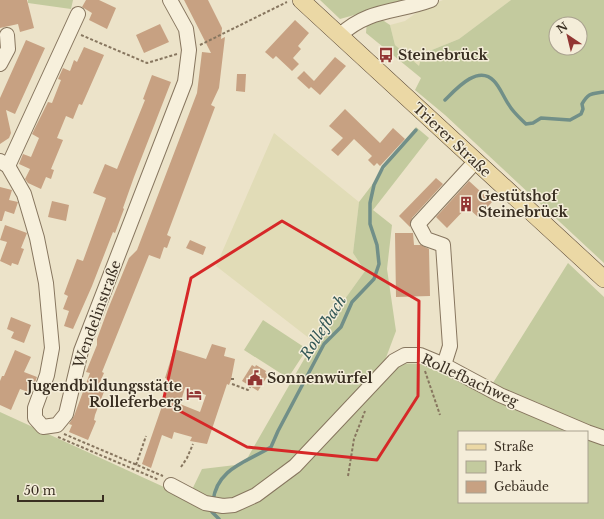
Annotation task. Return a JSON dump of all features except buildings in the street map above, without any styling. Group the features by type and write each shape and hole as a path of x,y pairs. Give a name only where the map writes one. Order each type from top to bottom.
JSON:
{"main road":[{"name":"Trierer Straße","path":"301,0 475,162 604,279"}],"street":[{"name":"Wendelinstraße","path":"78,14 4,163 24,194 37,238 46,283 52,348 47,375 35,408 35,418 43,427 54,426 66,414 82,351 185,82 189,50 186,29 170,0"},
{"path":"340,35 352,24 369,15 431,0"},
{"path":"0,64 8,49 7,35"},
{"path":"444,365 450,346 443,245 426,239 418,224 475,162"},
{"name":"Rollefbachweg","path":"171,485 205,504 223,506 234,505 256,495 296,466 394,361 405,355 420,355 444,365 500,395 585,431"},
{"name":"Rollefbachweg","path":"588,432 604,438"}],"path":[{"path":"70,30 147,63 189,50 284,5 290,0"},
{"path":"420,355 440,415"},
{"path":"232,384 248,390 250,387"},
{"path":"348,476 354,439 365,410"},
{"path":"54,426 60,433 169,479 171,485"},
{"path":"54,426 59,438 74,446 171,485"},
{"path":"136,465 146,436"},
{"path":"181,467 193,444"}],"highlighted area":[{"path":"282,221 419,301 418,396 377,460 247,447 163,402 191,278"}],"shaded area":[{"path":"443,0 511,0 459,39 422,54 419,67 395,45 390,25 405,21 423,8"},
{"path":"274,133 359,202 353,253 365,271 314,342 216,266"}],"green space":[{"path":"28,0 73,0 71,9 28,3"},
{"path":"320,0 408,0 340,19"},
{"path":"511,0 604,0 604,263 445,115 415,90 421,78 366,33 367,20 378,17 390,25 395,45 419,66 422,54 459,39"},
{"path":"416,127 429,138 373,210 392,225 387,269 396,331 384,363 428,364 575,431 458,431 458,503 588,503 588,436 604,442 604,519 0,519 0,412 188,498 202,469 244,464 314,342 365,271 353,253 359,202"},
{"path":"568,263 604,297 604,433 587,428 539,403 491,386"},
{"path":"263,320 307,349 288,378 244,350"}],"waterway":[{"path":"445,100 468,80 481,75 488,76 496,83 511,108 526,124 533,123 541,118 570,120 581,114 583,109 582,104 589,95 604,92"},
{"name":"Rollefbach","path":"213,501 220,481 227,473 234,467 271,447 324,344 341,327 352,302 374,279 379,264 377,245 370,224 370,203 374,185 383,167 416,130"},
{"name":"Rollefbach","path":"212,507 212,512 219,519"}],"place":[{"name":"Steinebrück","path":"386,55"},
{"name":"Gestütshof Steinebrück","path":"466,204"},
{"name":"Sonnenwürfel","path":"255,378"},
{"name":"Jugendbildungsstätte Rolleferberg","path":"194,394"}]}
